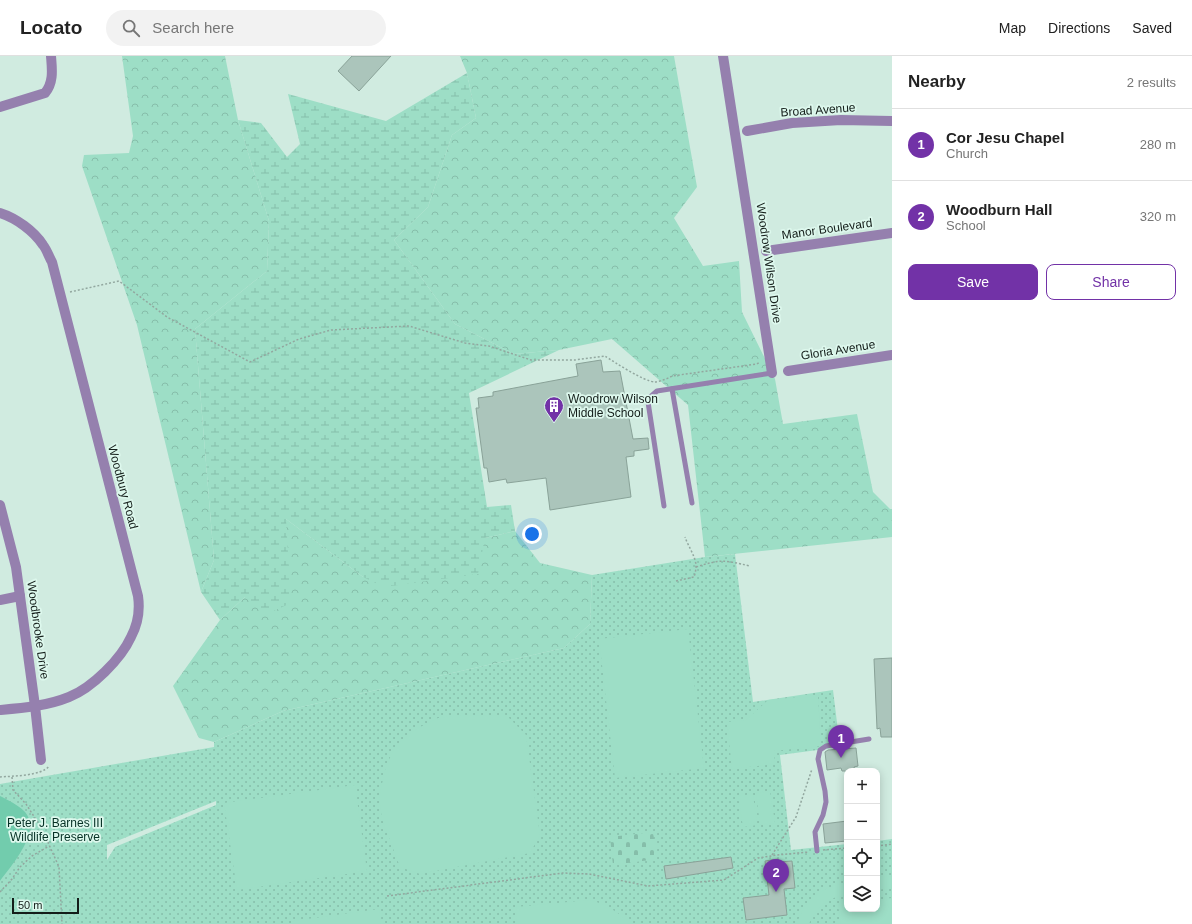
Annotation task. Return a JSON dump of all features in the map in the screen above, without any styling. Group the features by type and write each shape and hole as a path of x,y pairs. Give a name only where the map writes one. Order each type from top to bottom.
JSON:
{"street":[{"path":"0,108 45,93 50,87 52,80 51,56"},
{"name":"Woodrow Wilson Drive","path":"723,56 772,373"},
{"name":"Broad Avenue","path":"746,131 792,123 842,120 892,121"},
{"name":"Woodbury Road","path":"0,213 20,223 35,236 44,246 52,262 140,608 132,636 123,651 90,686 69,697 36,706 0,710"},
{"name":"Manor Boulevard","path":"766,251 892,233"},
{"name":"Gloria Avenue","path":"788,371 892,355"},
{"name":"Woodbrooke Drive","path":"0,505 16,567 36,706 41,760"},
{"path":"0,600 20,596"}],"lane":[{"name":"Woodrow Wilson Drive","path":"664,506 648,402 649,398 657,391 772,373"},
{"path":"672,389 692,503"},
{"path":"817,851 816,832 823,815 826,802 818,759 820,750 826,746 869,739"}],"path":[{"path":"60,295 119,280 167,317 250,362 299,339 331,330 409,326 465,343 488,346 531,360 575,360 605,356 622,368 653,382 666,380 672,376 770,361"},
{"path":"676,581 694,577 696,568 685,537"},
{"path":"696,568 716,561 726,561 750,566"},
{"path":"0,777 32,774 48,768 50,761 41,760"},
{"path":"772,855 796,817 812,769"},
{"path":"12,777 13,790 26,804 42,829 58,867 62,924"},
{"path":"880,846 892,844"},
{"path":"0,892 12,879 20,867 32,856 49,846"},
{"path":"387,896 563,872 589,874 648,886 724,880 758,858 772,855 844,848"}],"green space":[{"path":"122,56 225,56 238,120 269,221 267,271 195,329 214,560 201,592 137,325 82,166 84,155 129,153 133,136"},
{"path":"460,56 674,56 697,187 674,218 703,266 739,261 742,312 775,379 783,424 857,414 873,492 890,509 892,509 892,537 705,557 688,405 612,339 559,350 514,354 455,324 394,240 428,207 452,135 476,118 467,73"},
{"path":"467,73 476,118 452,135 428,207 394,240 455,324 514,354 559,350 469,393 487,507 511,505 515,531 485,538 478,574 384,587 363,577 286,519 291,603 265,615 245,597 220,620 201,592 214,560 195,329 267,271 269,221 238,120 261,123 287,157 300,144 288,94 386,121"},
{"path":"286,519 363,577 485,538 515,531 540,563 592,575 590,624 564,648 283,711 214,742 199,738 173,686 220,620 245,597"},
{"name":"Peter J. Barnes III Wildlife Preserve","path":"735,554 753,702 833,690 840,747 780,755 791,850 844,844 844,912 880,912 880,841 892,839 892,924 0,924 0,784 214,747 214,742 283,711 564,648 590,624 592,575 705,557","holes":["216,801 216,805 115,847 107,860 107,845"]},
{"path":"688,629 704,768 615,778 599,639"},
{"path":"818,695 821,746 774,751 775,764 732,769 727,722 746,720 768,700"},
{"path":"459,715 507,716 526,735 540,835 530,853 420,874 400,867 382,819 379,797 386,766 396,745 418,728 438,718"},
{"path":"355,785 367,871 237,890 224,803"},
{"path":"770,791 775,823 760,825 756,793"},
{"path":"753,794 757,825 743,827 738,796"},
{"path":"653,832 657,859 613,865 610,837"},
{"path":"892,876 892,888 880,890 880,878"},
{"path":"844,884 844,895 829,900 819,907 809,924 797,924 804,907 816,895 830,887"},
{"path":"892,898 892,924 841,924 838,905 844,904 844,912 880,912 880,900"},
{"path":"589,900 601,903 612,909 631,924 517,924 516,907"},
{"path":"379,909 381,924 293,924 293,921"}],"shaded area":[{"path":"0,796 24,811 29,819 30,828 24,847 0,881"}],"building":[{"path":"352,56 391,56 359,91 338,71"},
{"name":"Woodrow Wilson Middle School","path":"601,360 603,372 620,371 633,439 648,438 649,449 634,451 634,456 626,457 631,497 550,510 546,478 507,483 506,479 489,482 487,468 484,468 476,408 479,408 478,398 493,396 493,392 578,376 576,364"},
{"path":"892,658 892,737 881,737 880,728 877,729 874,659"},
{"path":"856,748 858,766 854,768 844,768 844,771 842,771 841,768 827,770 825,752 828,750"},
{"path":"844,821 844,841 825,843 823,824"},
{"path":"731,857 733,868 666,879 664,866"},
{"path":"778,859 779,862 792,861 795,888 784,889 787,915 746,920 743,898 769,895 765,861"}],"place":[{"name":"Woodrow Wilson Middle School","path":"554,423"},
{"name":"Cor Jesu Chapel","path":"841,758"},
{"name":"Woodburn Hall","path":"776,892"}]}
